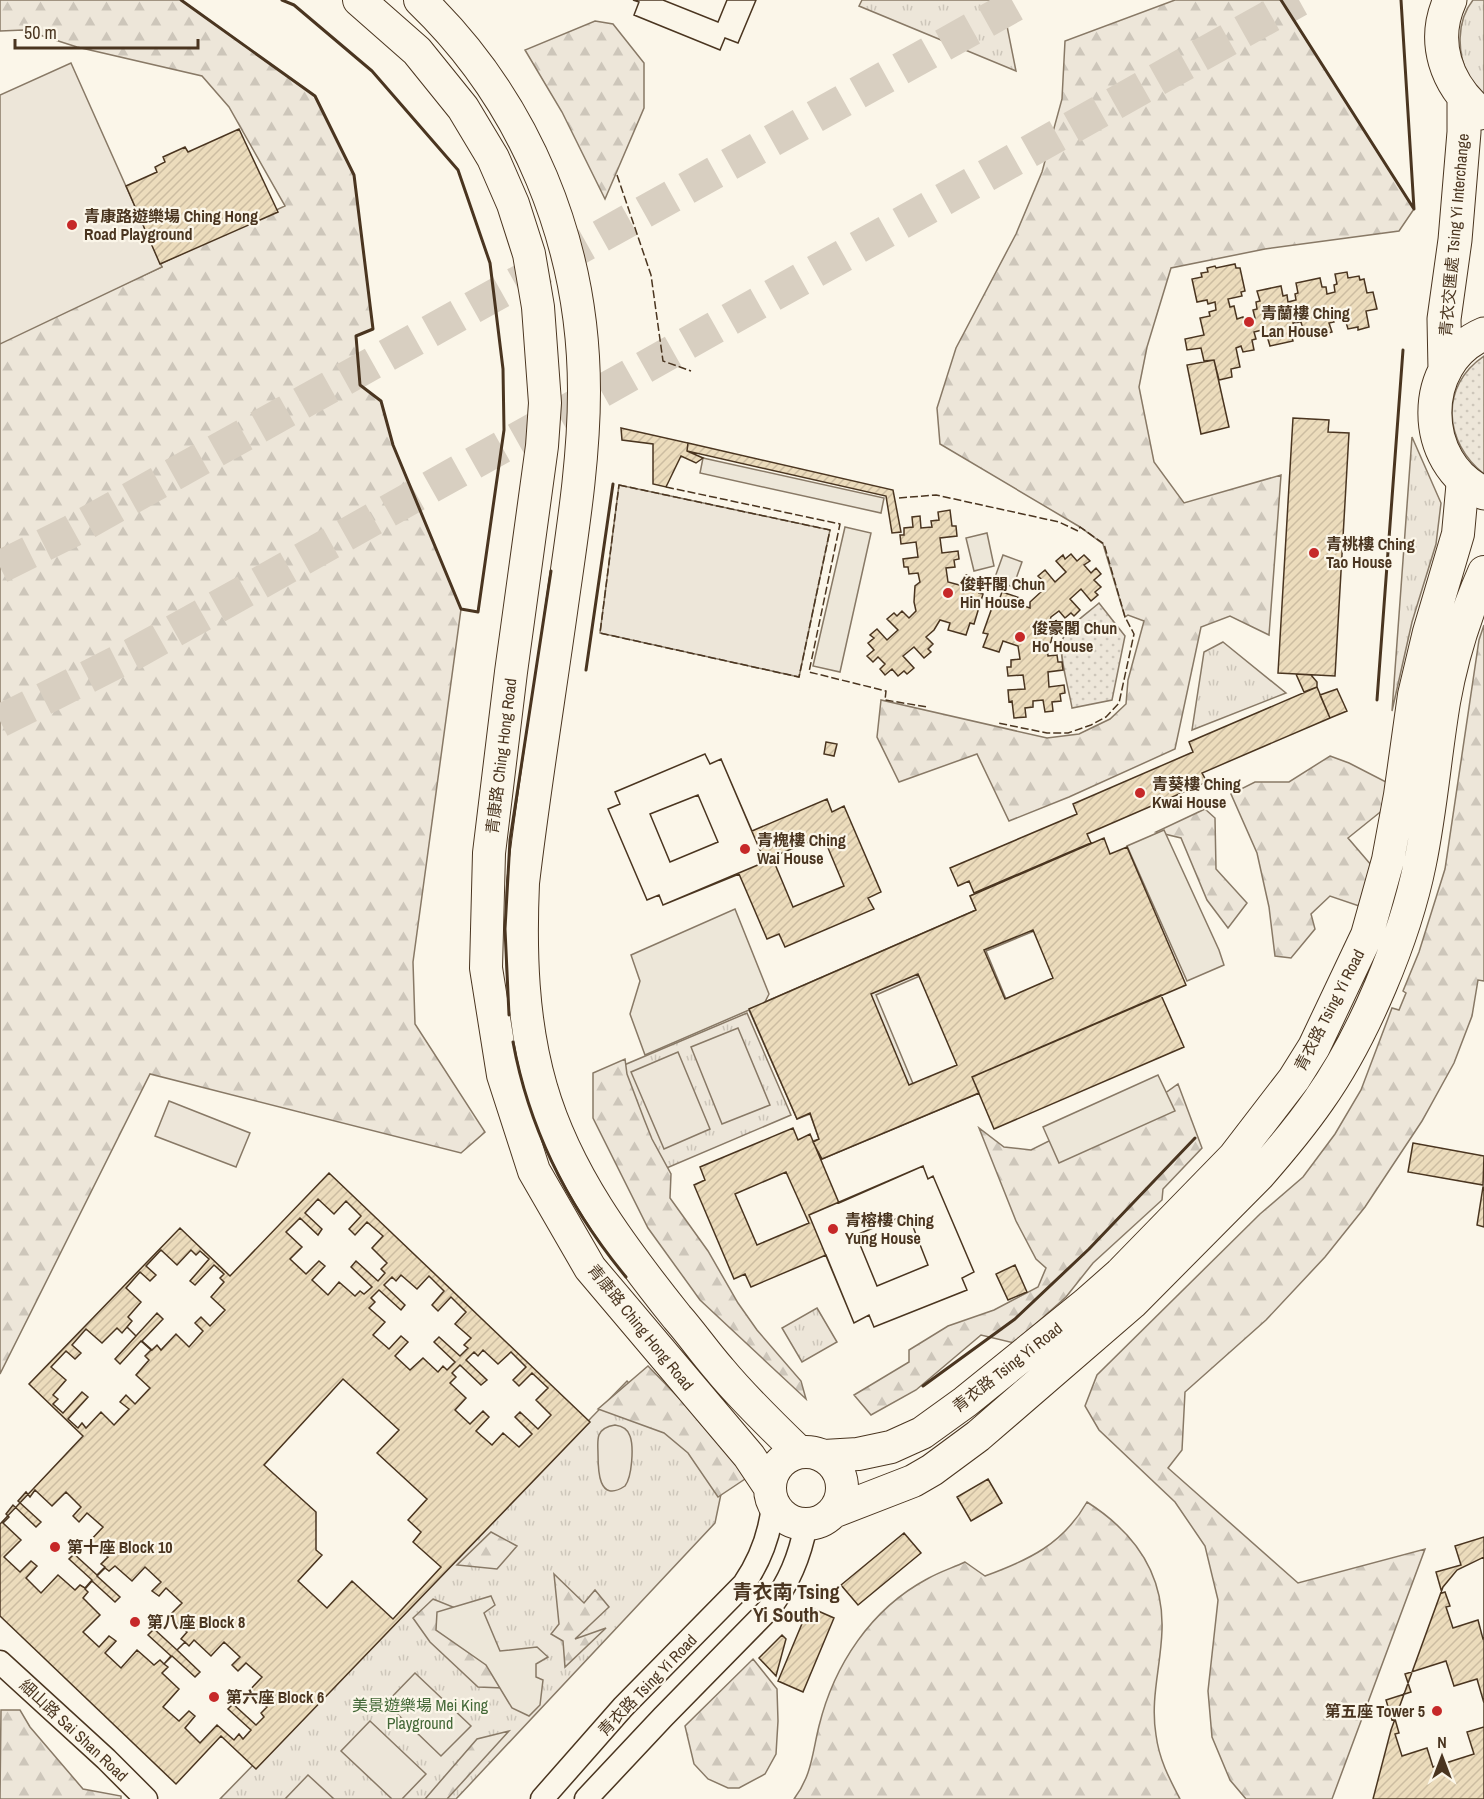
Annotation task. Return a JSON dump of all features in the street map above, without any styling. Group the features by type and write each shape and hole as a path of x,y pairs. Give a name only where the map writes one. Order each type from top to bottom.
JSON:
{"main road":[{"name":"青康路 Ching Hong Road","path":"359,0 417,51 463,108 493,158 513,204 530,254 538,307 544,403 542,446 512,660 489,853 486,968 503,1075 534,1170 590,1268 748,1456 771,1496"},
{"name":"青康路 Ching Hong Road","path":"420,0 471,54 516,123 536,161 553,204 576,289 584,391 581,452 574,521 523,884 521,921 528,1029 541,1089 555,1127 577,1174 605,1221 642,1274 720,1371 812,1454"},
{"name":"青衣交匯處 Tsing Yi Interchange","path":"1445,370 1444,319 1455,240 1464,132 1474,108 1450,79 1442,55 1441,35 1444,13 1450,0"},
{"name":"青衣交匯處 Tsing Yi Interchange","path":"1474,486 1443,453 1437,438 1434,420 1436,394 1445,370 1459,351 1484,334"},
{"name":"青衣路 Tsing Yi Road","path":"812,1454 858,1454 891,1447 922,1433 965,1402 1086,1305 1120,1274 1234,1157 1294,1079 1314,1047 1367,935 1388,860 1416,684 1429,632 1474,486"},
{"name":"青衣路 Tsing Yi Road","path":"820,1518 905,1484 932,1470 1018,1403 1140,1295 1259,1174 1319,1100 1368,1011 1397,944 1420,866 1447,691 1460,638 1484,572"},
{"path":"812,1454 833,1463 841,1479 841,1496 820,1518 793,1522 781,1515 771,1496 775,1468 781,1460 812,1454"}],"street":[{"name":"青衣路 Tsing Yi Road","path":"543,1799 624,1707 744,1584 754,1570 767,1538 771,1496"},
{"name":"青衣路 Tsing Yi Road","path":"586,1799 769,1609 780,1594 820,1518"},
{"name":"細山路 Sai Shan Road","path":"0,1662 146,1799"}],"green space":[{"path":"0,0 181,0 315,96 354,175 373,329 356,336 360,385 381,401 393,445 461,609 413,962 415,1024 485,1132 461,1153 150,1074 0,1374 0,341 162,267 160,264 285,206 229,107 202,76 77,47 24,30 0,31"},
{"path":"862,0 992,0 1006,21 1016,71 859,6"},
{"path":"1175,0 1281,0 1414,209 1399,231 1265,249 1171,268 1147,347 1139,387 1154,462 1184,503 1281,475 1269,635 1230,616 1201,627 1175,749 1069,797 1009,821 977,754 899,782 877,737 881,700 1047,738 1079,734 1110,719 1126,704 1128,680 1144,621 1128,615 1125,617 1103,544 1080,527 940,444 937,408 956,348 1016,234 1042,172 1062,99 1065,41"},
{"path":"1473,0 1484,0 1484,96 1469,78 1462,59 1461,28 1467,8"},
{"path":"595,21 613,24 644,63 644,108 605,199 562,112 525,50"},
{"name":"青康路遊樂場 Ching Hong Road Playground","path":"71,63 162,267 0,344 0,95"},
{"path":"1484,356 1484,474 1461,447 1452,415 1459,383 1469,368"},
{"path":"1412,437 1441,503 1436,544 1412,622 1392,711"},
{"path":"619,485 830,530 799,677 600,633"},
{"path":"1099,603 1125,636 1112,700 1072,708 1063,664 1062,641 1073,625"},
{"path":"1484,625 1484,981 1478,980 1472,1016 1454,1063 1422,1121 1365,1207 1325,1257 1266,1320 1185,1392 1182,1450 1168,1468 1298,1583 1425,1549 1332,1799 1246,1799 1230,1780 1212,1737 1208,1691 1218,1600 1205,1546 1175,1502 1099,1430 1085,1406 1097,1375 1260,1214 1303,1177 1335,1134 1361,1090 1392,1008 1399,1010 1406,993 1403,991 1419,952 1445,869 1479,640"},
{"path":"1223,642 1286,693 1192,730 1204,652"},
{"path":"1330,756 1386,782 1389,805 1348,838 1372,866 1365,908 1330,896 1311,914 1315,929 1291,958 1275,956 1269,907 1257,853 1231,794 1255,782 1289,782"},
{"path":"1205,809 1215,818 1216,869 1247,903 1228,928 1207,900 1181,838 1156,832"},
{"path":"747,1013 791,1115 662,1170 617,1068"},
{"path":"738,1028 770,1105 722,1124 691,1047"},
{"path":"678,1052 710,1129 664,1149 631,1072"},
{"path":"625,1059 627,1074 652,1139 671,1174 670,1198 708,1251 738,1303 757,1330 801,1381 806,1399 700,1300 648,1228 593,1118 593,1073"},
{"path":"1178,1084 1202,1148 1163,1189 1162,1200 1093,1263 1066,1297 1014,1343 981,1335 916,1390 871,1415 854,1395 909,1362 909,1350 948,1326 994,1310 1038,1287 1046,1268 1036,1259 1016,1221 979,1128 1004,1147 1031,1150 1081,1125 1133,1116"},
{"path":"169,1101 250,1133 236,1167 155,1136"},
{"path":"817,1308 837,1342 802,1362 782,1328"},
{"path":"648,1366 740,1461 745,1479 718,1497 688,1453 664,1433 598,1409"},
{"name":"美景遊樂場 Mei King Playground","path":"627,1381 710,1469 721,1494 715,1523 456,1799 220,1799"},
{"path":"615,1425 624,1428 629,1434 632,1462 625,1486 609,1491 601,1482 599,1475 598,1439 604,1429"},
{"path":"1087,1502 1119,1526 1132,1540 1152,1572 1158,1590 1162,1630 1154,1722 1162,1760 1180,1799 794,1799 808,1773 819,1726 834,1682 845,1661 872,1623 907,1591 965,1562 985,1576 1030,1557 1056,1540 1078,1517"},
{"path":"491,1532 517,1546 497,1569 457,1565"},
{"path":"554,1574 584,1603 595,1590 609,1607 575,1639 606,1628 565,1667 563,1641 551,1634 559,1624"},
{"path":"433,1599 468,1613 527,1689 478,1687 430,1642 413,1618"},
{"path":"753,1659 777,1689 776,1754 765,1774 739,1788 728,1788 708,1779 694,1764 685,1726"},
{"path":"415,1673 471,1726 441,1756 386,1703"},
{"path":"1,1710 20,1710 30,1727 83,1789 121,1796 121,1799 0,1799"},
{"path":"370,1721 426,1774 402,1799 392,1799 341,1751"},
{"path":"509,1731 447,1799 425,1799 477,1739"},
{"path":"308,1775 334,1799 285,1799"}],"shaded area":[{"path":"703,458 884,498 881,513 700,473"},
{"path":"845,527 871,533 840,672 813,666"},
{"path":"987,533 994,566 974,571 966,538"},
{"path":"1003,555 1022,562 1013,587 994,580"},
{"path":"1164,830 1224,965 1187,981 1127,846"},
{"path":"1065,854 1130,1008 972,1077 979,1093 822,1159 813,1141 819,1139 810,1114 797,1119 749,1010 645,1055 630,1014 640,981 631,955 735,909 769,994 765,1002 976,910 970,896","holes":["1034,931 1055,979 1006,999 986,951","922,975 961,1066 914,1086 876,995"]},
{"path":"1158,1075 1175,1111 1059,1163 1043,1127"},
{"path":"491,1596 495,1605 484,1613 500,1651 537,1647 548,1657 536,1664 536,1677 543,1680 540,1705 529,1716 512,1708 486,1665 436,1630 437,1612"}],"building":[{"path":"633,0 663,0 718,22 727,0 756,0 738,43 725,38 720,50 634,15 639,2"},
{"path":"633,0 663,0 718,22 727,0 756,0 738,43 725,38 720,50 634,15 639,2"},
{"path":"239,129 278,212 160,264 126,186 157,172 155,167 165,162 163,157 185,147 188,152"},
{"name":"青蘭樓 Ching Lan House","path":"1235,264 1236,268 1240,268 1245,291 1241,292 1242,296 1228,299 1230,307 1234,306 1237,319 1255,318 1253,310 1257,309 1256,302 1260,301 1257,291 1281,286 1283,296 1287,295 1288,302 1296,300 1295,294 1298,293 1296,283 1320,278 1322,287 1326,287 1327,294 1335,292 1334,285 1337,284 1335,274 1347,272 1348,278 1359,276 1360,280 1364,279 1367,293 1373,292 1377,309 1366,311 1369,327 1358,330 1358,327 1348,329 1345,319 1341,320 1340,313 1332,315 1334,322 1329,323 1332,332 1309,338 1301,322 1293,323 1295,330 1290,331 1293,341 1270,346 1267,336 1263,337 1262,330 1254,332 1256,339 1252,340 1254,350 1243,352 1241,346 1236,348 1240,367 1231,369 1232,377 1219,380 1214,360 1204,361 1201,348 1187,350 1185,339 1204,335 1200,318 1210,316 1209,312 1216,310 1215,302 1208,304 1207,300 1197,302 1192,279 1202,277 1201,273 1208,272 1207,268"},
{"path":"1214,360 1229,427 1201,434 1187,365"},
{"name":"青桃樓 Ching Tao House","path":"1293,418 1329,420 1328,432 1349,433 1335,676 1278,673"},
{"path":"621,428 688,443 687,451 703,458 696,463 681,456 666,487 653,484 653,444 622,440"},
{"path":"688,443 893,490 901,532 892,533 886,496 687,451"},
{"name":"俊軒閣 Chun Hin House","path":"950,510 952,526 956,526 957,536 940,538 942,553 958,551 959,559 954,560 955,567 946,568 948,582 963,586 966,575 983,580 979,593 983,594 974,624 970,623 966,635 948,630 950,623 940,620 926,637 933,644 928,649 931,652 924,658 914,647 903,656 914,668 907,674 904,671 898,676 892,669 885,675 880,669 885,664 878,657 873,662 867,656 874,650 868,643 874,638 870,635 877,629 887,640 898,630 887,619 894,613 897,616 902,611 909,618 916,611 915,586 920,582 918,573 909,574 908,567 904,567 903,559 918,557 916,542 901,544 900,535 904,535 904,528 913,527 912,517 920,516 921,528 932,527 931,521 939,520 938,512"},
{"name":"俊豪閣 Chun Ho House","path":"1071,554 1077,561 1084,555 1090,561 1084,565 1091,573 1096,568 1101,574 1094,580 1101,587 1095,592 1098,595 1091,601 1081,589 1070,599 1080,610 1074,616 1071,613 1065,618 1059,611 1051,617 1050,620 1054,627 1051,642 1047,646 1048,656 1057,655 1058,662 1062,662 1063,670 1048,672 1049,687 1064,685 1065,693 1060,694 1061,701 1052,702 1053,711 1045,712 1043,700 1033,701 1033,707 1025,708 1026,717 1014,718 1008,690 1025,689 1023,675 1008,676 1007,667 1011,667 1011,660 1020,659 1018,646 1003,641 999,652 983,647 988,634 983,633 994,602 998,603 1002,592 1020,598 1018,604 1030,608 1030,602 1042,591 1036,584 1041,579 1038,576 1045,570 1055,582 1066,572 1056,561 1063,555 1065,559"},
{"path":"1296,674 1311,675 1317,682 1317,687 1304,692"},
{"name":"青葵樓 Ching Kwai House","path":"1317,687 1330,718 1202,773 1207,782 1087,834 1091,843 974,893 969,881 958,886 950,868 1077,814 1073,804 1193,752 1189,742"},
{"path":"1337,689 1347,711 1330,718 1320,695"},
{"path":"826,742 837,744 834,756 824,754"},
{"path":"705,754 710,764 721,759 765,862 663,905 659,895 647,900 608,809 620,804 615,792","holes":["698,795 718,842 670,862 650,814"]},
{"name":"青槐樓 Ching Wai House","path":"705,754 710,764 721,759 752,831 827,799 832,812 844,806 881,892 868,898 874,909 785,947 779,934 767,939 739,874 663,905 659,895 647,900 608,809 620,804 615,792","holes":["698,795 718,842 670,862 650,814","823,836 844,886 793,907 772,857"]},
{"path":"1104,838 1110,854 1127,847 1186,985 972,1077 979,1093 822,1159 813,1142 819,1139 810,1113 797,1119 749,1009 976,910 970,896","holes":["1033,930 1053,978 1005,999 984,950","918,974 957,1065 909,1085 871,994"]},
{"path":"1161,995 1184,1047 994,1129 972,1077"},
{"name":"青榕樓 Ching Yung House","path":"793,1128 798,1140 810,1134 839,1203 923,1166 928,1179 933,1176 974,1272 962,1278 967,1290 874,1327 869,1315 854,1323 826,1255 751,1287 745,1274 734,1279 694,1185 705,1180 700,1167","holes":["786,1172 809,1223 757,1245 735,1194","908,1214 928,1265 877,1286 856,1235"]},
{"path":"1413,1143 1484,1156 1483,1185 1408,1172"},
{"path":"923,1166 928,1179 933,1176 974,1272 962,1278 967,1290 874,1327 869,1315 854,1323 809,1215","holes":["908,1214 928,1265 877,1286 856,1235"]},
{"path":"329,1173 590,1422 256,1769 221,1736 176,1784 0,1616 0,1524 83,1436 29,1384 180,1228 230,1276"},
{"path":"1484,1187 1484,1227 1477,1225"},
{"path":"318,1199 334,1214 346,1201 361,1216 349,1229 355,1235 367,1222 383,1236 372,1248 387,1263 381,1269 385,1273 378,1281 356,1261 351,1267 372,1287 364,1294 360,1291 355,1296 339,1282 328,1295 312,1280 325,1266 319,1261 306,1274 290,1259 302,1247 286,1232 300,1218 318,1235 322,1229 305,1213"},
{"path":"161,1250 177,1265 191,1250 196,1255 200,1251 209,1259 190,1281 195,1285 214,1265 224,1274 220,1278 224,1282 211,1297 225,1310 210,1326 201,1317 195,1323 203,1331 189,1347 176,1334 161,1350 157,1345 152,1350 142,1341 163,1319 157,1313 136,1336 127,1327 132,1321 128,1317 141,1302 126,1288 140,1272 150,1281 156,1275 146,1266"},
{"path":"1015,1265 1027,1292 1008,1300 996,1274"},
{"path":"401,1275 417,1289 429,1276 444,1291 432,1305 438,1311 451,1297 466,1312 455,1324 471,1338 464,1345 468,1348 460,1356 439,1337 434,1342 455,1362 447,1370 443,1366 438,1372 423,1358 410,1370 395,1356 408,1342 401,1336 389,1349 373,1335 385,1322 369,1308 375,1302 371,1298 379,1290 401,1310 405,1305 384,1285 392,1277 396,1281"},
{"path":"127,1327 136,1336 115,1359 120,1364 141,1341 151,1350 145,1356 149,1360 136,1375 150,1388 135,1404 126,1395 120,1402 129,1409 114,1425 101,1412 86,1428 82,1423 78,1428 68,1419 88,1397 82,1392 63,1413 53,1404 58,1399 53,1395 66,1380 51,1367 66,1351 75,1359 81,1353 72,1345 86,1329 102,1343 117,1328 122,1333"},
{"path":"483,1350 498,1364 511,1352 526,1367 513,1380 519,1386 532,1373 548,1388 536,1400 551,1415 538,1429 520,1412 515,1417 532,1434 519,1447 503,1433 492,1445 476,1431 489,1417 483,1411 470,1424 455,1410 466,1398 450,1383 456,1377 452,1373 460,1365 481,1385 487,1380 466,1360 474,1352 478,1356"},
{"path":"343,1379 399,1430 377,1453 427,1499 408,1520 421,1532 413,1542 441,1567 393,1619 352,1581 327,1608 298,1581 322,1555 316,1550 316,1512 264,1465"},
{"path":"988,1479 1002,1503 971,1521 957,1497"},
{"name":"第十座 Block 10","path":"35,1490 52,1506 66,1492 81,1507 73,1516 79,1522 87,1513 103,1527 90,1541 108,1557 101,1564 105,1567 97,1575 74,1554 69,1559 92,1580 85,1588 80,1585 75,1590 58,1575 41,1593 26,1578 37,1566 31,1561 20,1572 4,1557 21,1540 3,1523 9,1517 6,1514 13,1505 36,1527 41,1522 18,1501 26,1492 30,1497"},
{"path":"904,1533 921,1553 858,1605 841,1585"},
{"path":"1484,1537 1483,1639 1478,1620 1453,1628 1446,1607 1450,1606 1445,1592 1442,1593 1436,1572 1461,1565 1455,1546"},
{"path":"1484,1557 1484,1799 1373,1799 1391,1730 1443,1587 1457,1570"},
{"name":"第八座 Block 8","path":"115,1566 132,1581 145,1567 161,1582 152,1591 159,1596 166,1588 182,1603 169,1616 187,1632 181,1639 185,1642 177,1650 154,1629 148,1635 171,1656 164,1664 160,1660 154,1665 137,1650 121,1668 105,1653 116,1641 109,1636 99,1647 83,1632 100,1615 83,1598 88,1592 85,1589 92,1581 115,1602 120,1597 97,1576 105,1568 109,1571"},
{"path":"809,1607 834,1618 803,1692 778,1681"},
{"path":"782,1635 786,1639 776,1676 759,1658"},
{"name":"第六座 Block 6","path":"194,1640 211,1656 224,1642 240,1657 232,1665 238,1671 246,1663 262,1677 249,1691 267,1707 261,1713 264,1717 256,1725 233,1704 228,1709 251,1730 243,1739 239,1734 234,1740 217,1725 200,1743 185,1728 195,1716 189,1711 179,1721 163,1707 179,1689 162,1673 168,1667 164,1664 172,1656 195,1677 200,1672 177,1650 185,1642 189,1646"},
{"name":"第五座 Tower 5","path":"1446,1661 1454,1686 1477,1679 1484,1703 1484,1727 1467,1732 1474,1754 1433,1767 1427,1748 1402,1756 1395,1734 1399,1733 1395,1719 1392,1720 1386,1700 1411,1692 1405,1674"}],"tunnel":[{"path":"0,567 72,531 1024,0"},
{"path":"0,721 133,654 1299,0"}],"fence":[{"path":"617,175 651,275 663,361 691,371"},
{"path":"619,485 830,530 799,677 600,633 619,485"},
{"path":"666,487 840,524 809,672 886,691 885,700 928,707"},
{"path":"899,498 936,495 1059,522 1078,531 1080,527 1104,544 1125,617 1134,634 1119,703 1106,717 1068,733 1047,733 998,723"}],"wall":[{"path":"181,0 315,96 354,175 373,329 356,336 360,385 381,401 393,445 461,609 478,612 504,430 503,369 490,263 458,170 372,71 294,5 282,0"},
{"path":"1281,0 1414,209 1401,0"},
{"path":"1377,700 1403,350"},
{"path":"586,670 613,484"},
{"path":"509,1015 505,929 510,840 551,571"},
{"path":"513,1042 529,1106 554,1166 569,1195 605,1251 626,1277"},
{"path":"923,1386 1015,1319 1089,1249 1195,1138"}],"place":[{"name":"青康路遊樂場 Ching Hong Road Playground","path":"72,225"},
{"name":"青蘭樓 Ching Lan House","path":"1249,322"},
{"name":"青桃樓 Ching Tao House","path":"1314,553"},
{"name":"俊軒閣 Chun Hin House","path":"948,593"},
{"name":"俊豪閣 Chun Ho House","path":"1020,637"},
{"name":"青葵樓 Ching Kwai House","path":"1140,793"},
{"name":"青槐樓 Ching Wai House","path":"745,849"},
{"name":"青榕樓 Ching Yung House","path":"833,1229"},
{"name":"第十座 Block 10","path":"55,1547"},
{"name":"第八座 Block 8","path":"135,1622"},
{"name":"第六座 Block 6","path":"214,1697"},
{"name":"第五座 Tower 5","path":"1437,1711"}],"district":[{"name":"青衣南 Tsing Yi South","path":"786,1602"}]}
